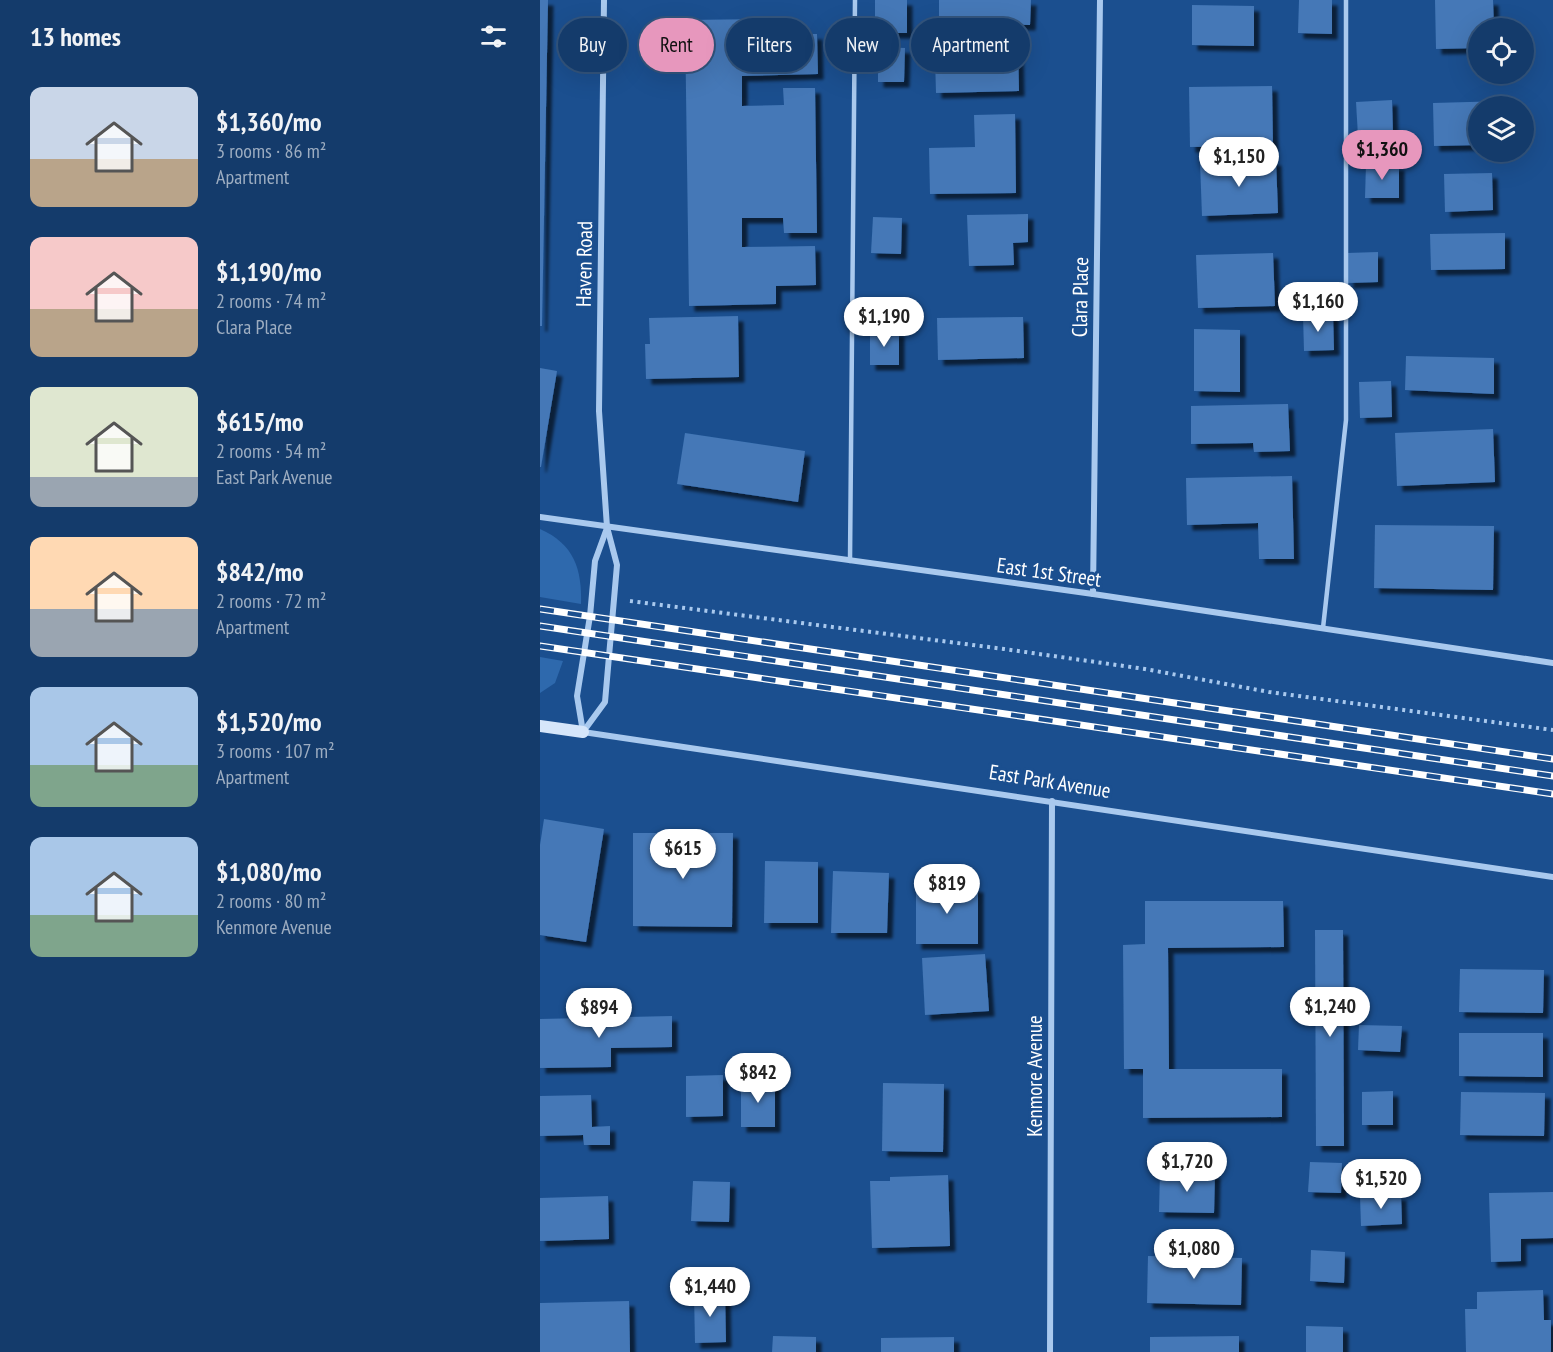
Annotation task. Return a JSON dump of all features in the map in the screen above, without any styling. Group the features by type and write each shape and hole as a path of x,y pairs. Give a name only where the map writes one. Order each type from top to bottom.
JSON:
{"street":[{"name":"Haven Road","path":"583,732 604,702 617,565 607,527 599,411 604,0"},
{"name":"Clara Place","path":"1093,594 1100,0"},
{"name":"East 1st Street","path":"540,517 1093,594 1553,663"},
{"name":"Haven Road","path":"583,732 577,696 590,616 595,561 607,527"},
{"name":"East Park Avenue","path":"540,726 1553,877"},
{"name":"Kenmore Avenue","path":"1050,1352 1052,801"}],"lane":[{"path":"850,561 855,0"},
{"path":"1323,628 1346,420 1346,0"}],"path":[{"path":"614,600 637,601 1004,649 1145,669 1269,692 1553,730"}],"shaded area":[{"path":"540,529 561,542 574,559 580,580 581,604 540,597"},
{"path":"540,657 563,661 555,683 540,693"}],"building":[{"path":"540,0 548,0 542,326 540,326"},
{"path":"875,0 907,0 907,33 899,33 899,18 875,18"},
{"path":"939,0 1031,0 1030,25 1030,18 939,18"},
{"path":"1299,0 1332,0 1332,34 1298,33"},
{"path":"1435,0 1493,0 1494,18 1468,18 1468,48 1436,49"},
{"path":"1192,5 1254,6 1254,46 1192,45"},
{"path":"714,20 726,20 726,72 813,72 813,34 817,34 818,74 742,76 742,106 784,105 783,88 815,88 817,233 784,233 783,218 742,218 742,247 815,246 816,285 776,286 776,304 689,306 686,72 714,72"},
{"path":"899,48 905,48 904,82 878,82 878,72 899,72"},
{"path":"935,72 1019,72 1019,91 936,93"},
{"path":"1272,86 1273,146 1190,147 1189,87"},
{"path":"1392,100 1393,134 1358,136 1356,102"},
{"path":"1468,102 1468,145 1434,146 1433,103"},
{"path":"1015,114 1016,193 930,194 929,148 975,147 974,115"},
{"path":"1276,160 1278,213 1202,216 1200,162"},
{"path":"1366,164 1399,165 1399,198 1365,198"},
{"path":"1492,173 1493,210 1445,212 1444,174"},
{"path":"1028,214 1028,242 1013,243 1014,265 969,266 967,215"},
{"path":"873,217 902,218 901,254 871,253"},
{"path":"1505,233 1505,269 1431,270 1430,234"},
{"path":"1378,252 1378,282 1348,283 1347,253"},
{"path":"1273,253 1275,306 1198,308 1196,255"},
{"path":"1333,314 1334,350 1304,351 1303,315"},
{"path":"738,316 739,377 646,379 645,344 650,344 649,318"},
{"path":"1023,317 1024,358 938,360 937,318"},
{"path":"1194,329 1240,330 1240,392 1194,391"},
{"path":"870,331 899,331 899,365 870,365"},
{"path":"1406,356 1494,358 1494,394 1405,390"},
{"path":"540,368 557,371 541,467 540,467"},
{"path":"1391,381 1392,417 1360,418 1359,382"},
{"path":"1288,404 1290,451 1254,452 1253,443 1191,444 1191,406"},
{"path":"1493,429 1495,482 1397,486 1395,433"},
{"path":"685,433 805,451 798,502 677,484"},
{"path":"1292,476 1294,559 1259,559 1258,523 1187,525 1186,478"},
{"path":"1375,525 1494,526 1493,590 1374,588"},
{"path":"544,819 604,829 586,942 540,935 540,845"},
{"path":"633,833 733,833 732,927 633,926"},
{"path":"765,861 818,862 818,923 764,923"},
{"path":"833,871 889,873 887,933 831,933"},
{"path":"916,886 978,887 978,944 916,944"},
{"path":"1145,901 1283,901 1284,947 1168,948 1169,1069 1282,1069 1282,1117 1143,1118 1143,1069 1124,1069 1123,945 1145,944"},
{"path":"1315,930 1343,930 1344,1146 1316,1146"},
{"path":"985,954 989,1011 925,1015 922,958"},
{"path":"1460,969 1544,970 1543,1013 1459,1012"},
{"path":"672,1016 672,1047 611,1048 611,1067 540,1068 540,1019"},
{"path":"1359,1025 1402,1026 1400,1052 1358,1050"},
{"path":"1459,1033 1543,1033 1543,1077 1459,1076"},
{"path":"723,1075 723,1116 686,1117 686,1076"},
{"path":"741,1081 775,1081 775,1127 741,1127"},
{"path":"883,1083 944,1084 943,1152 882,1151"},
{"path":"1393,1091 1393,1125 1362,1125 1362,1092"},
{"path":"1461,1092 1545,1093 1544,1136 1460,1135"},
{"path":"591,1095 592,1127 610,1126 610,1145 584,1145 583,1135 540,1136 540,1096"},
{"path":"1310,1162 1342,1163 1341,1193 1308,1192"},
{"path":"1160,1172 1215,1173 1214,1213 1159,1212"},
{"path":"948,1175 950,1246 872,1248 870,1181 890,1181 890,1177"},
{"path":"693,1181 730,1182 729,1222 691,1221"},
{"path":"1553,1192 1553,1238 1521,1239 1521,1261 1491,1262 1489,1193"},
{"path":"1401,1195 1402,1224 1361,1226 1360,1196"},
{"path":"608,1196 609,1239 540,1241 540,1198"},
{"path":"1311,1250 1345,1252 1344,1283 1310,1281"},
{"path":"1148,1256 1242,1258 1241,1305 1147,1303"},
{"path":"1543,1290 1544,1320 1551,1320 1551,1352 1466,1352 1465,1309 1477,1309 1477,1292"},
{"path":"725,1293 726,1342 695,1343 694,1294"},
{"path":"629,1301 630,1352 540,1352 540,1303"},
{"path":"1306,1326 1343,1327 1343,1352 1306,1352"},
{"path":"773,1336 816,1337 816,1352 772,1352"},
{"path":"1239,1336 1239,1352 1150,1352 1150,1337"},
{"path":"954,1337 954,1352 881,1352 881,1338"}],"railway":[{"path":"540,609 1553,759"},
{"path":"540,626 1553,776"},
{"path":"540,646 1553,794"}]}
